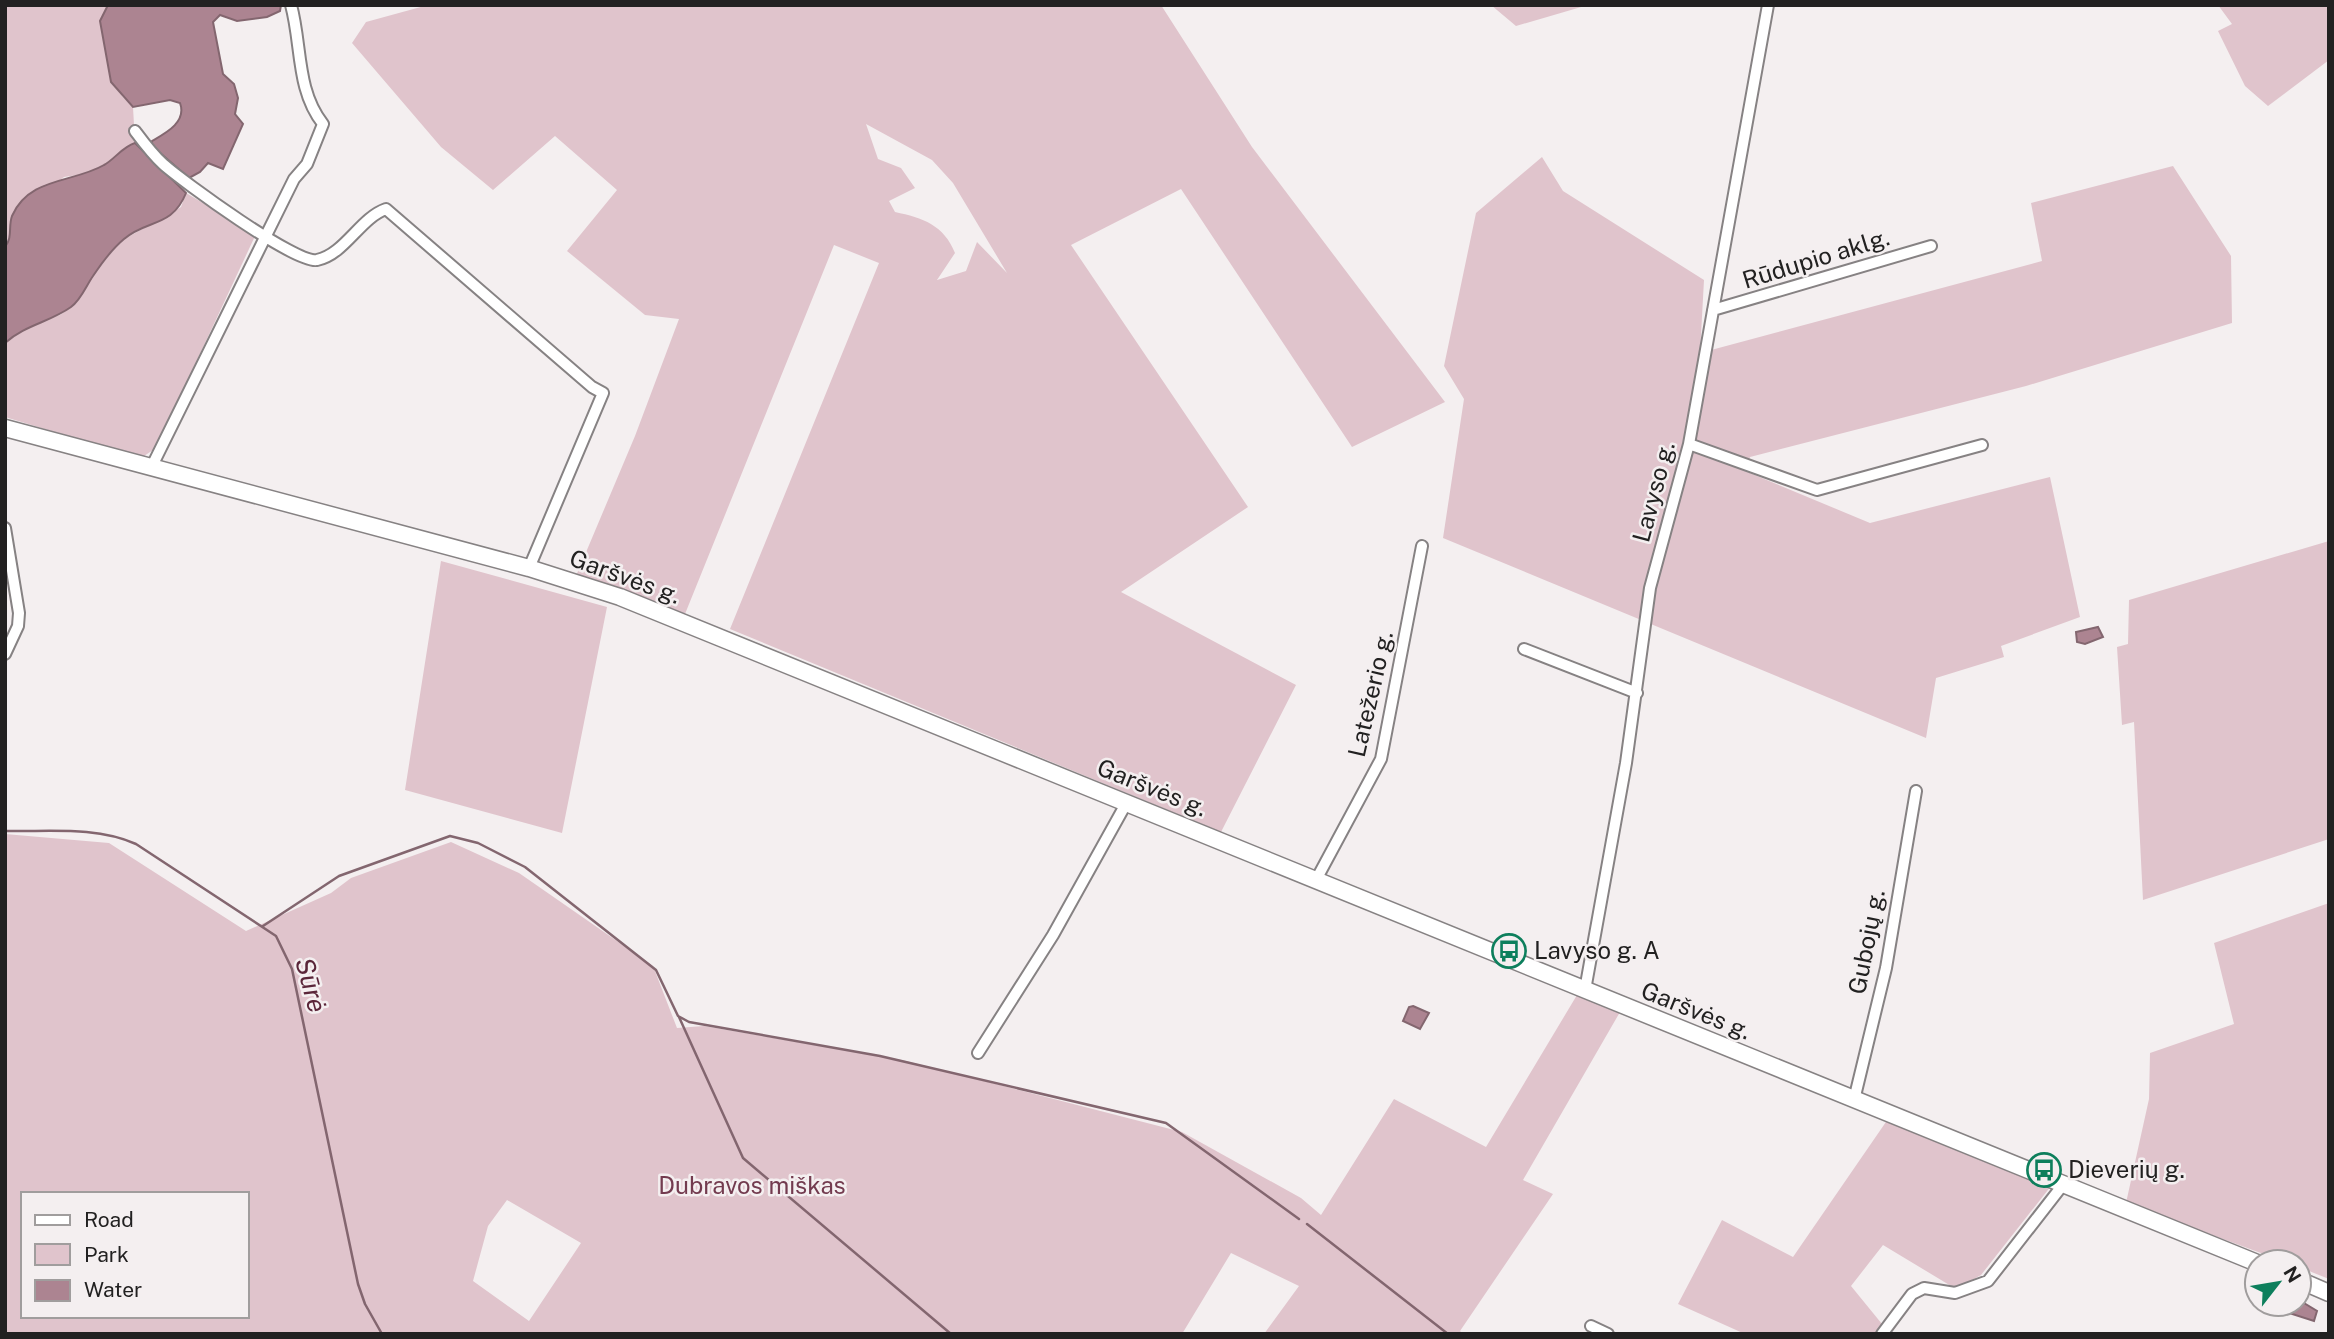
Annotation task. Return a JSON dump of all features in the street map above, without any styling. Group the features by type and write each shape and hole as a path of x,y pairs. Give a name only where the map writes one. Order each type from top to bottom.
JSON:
{"main road":[{"name":"Garšvės g.","path":"5,428 529,568 620,597 2243,1257"}],"street":[{"path":"152,466 294,178 307,164 323,124 310,106 304,86 291,5"},
{"name":"Lavyso g.","path":"1585,990 1637,694 1650,588 1689,444 1768,5"},
{"path":"135,131 163,163 264,237 308,261 316,261 386,209 592,387 603,393 529,568"},
{"name":"Rūdupio aklg.","path":"1713,310 1931,246"},
{"path":"1689,444 1817,490 1982,445"},
{"path":"5,528 19,613 18,626 5,653"},
{"name":"Latežerio g.","path":"1316,880 1381,759 1422,546"},
{"path":"1524,649 1637,694"},
{"name":"Gubojų g.","path":"1854,1100 1886,968 1916,791"},
{"path":"978,1053 1053,935 1127,802"},
{"path":"1882,1334 1912,1294 1924,1288 1955,1293 1989,1281 2062,1186"},
{"path":"1591,1326 1608,1334"}],"green space":[{"path":"5,5 108,5 100,21 122,96 133,107 135,143 105,165 84,174 64,177 12,217 10,240 5,247"},
{"path":"428,5 1161,5 1252,147 1445,402 1352,447 1181,189 1071,245 1248,507 1121,592 1296,685 1221,832 730,629 879,263 834,245 685,614 576,576 635,436 679,319 645,315 567,251 617,190 555,136 493,190 441,147 352,43 366,22","holes":["866,124 932,160 953,183 1007,273 977,242 966,271 937,280 955,253 939,229 915,217 895,212 889,201 915,188 901,168 878,159"]},
{"path":"1491,5 1588,5 1516,26"},
{"path":"2218,5 2329,5 2329,60 2268,106 2245,86 2218,31 2232,24"},
{"path":"1542,157 1563,191 1704,280 1700,353 2042,261 2031,203 2173,166 2231,256 2232,323 2026,386 1750,457 1745,471 1870,523 2050,477 2080,617 2001,646 2004,657 1936,678 1926,738 1443,538 1464,399 1444,366 1476,213"},
{"path":"186,193 256,234 156,448 141,458 5,417 5,343 33,323 60,315 74,305 93,275 121,241 181,207"},
{"path":"2329,541 2329,839 2143,900 2134,722 2122,725 2117,647 2128,644 2129,600"},
{"path":"441,561 607,607 562,833 405,790"},
{"name":"Dubravos miškas","path":"5,834 109,843 246,931 331,893 351,878 451,842 519,873 653,966 677,1028 704,1026 902,1060 1182,1132 1301,1198 1321,1215 1394,1099 1486,1147 1577,995 1620,1012 1523,1180 1553,1194 1460,1331 1463,1334 1264,1334 1299,1286 1231,1253 1182,1334 5,1334","holes":["507,1200 581,1243 529,1321 473,1281 488,1226"]},
{"path":"2329,903 2329,1279 2313,1273 2313,1248 2247,1248 2126,1203 2149,1099 2150,1053 2234,1024 2214,943"},
{"path":"1888,1119 2051,1186 1981,1275 1956,1289 1883,1245 1851,1286 1882,1324 1875,1334 1745,1334 1678,1304 1722,1220 1793,1257"}],"water":[{"path":"108,5 281,5 280,11 267,17 237,21 220,15 213,22 223,74 234,84 238,98 235,114 243,124 223,169 208,163 200,172 189,178 152,146 152,141 178,121 181,116 180,103 170,100 133,107 111,82 100,21"},
{"path":"135,143 186,193 180,204 166,218 133,233 120,243 103,262 75,304 5,343 5,247 9,239 12,216 20,203 40,187 104,165"},
{"path":"2098,627 2103,637 2085,644 2077,642 2076,632"},
{"path":"1413,1006 1429,1013 1420,1029 1403,1021 1409,1007"},
{"path":"2313,1309 2317,1311 2314,1321 2305,1318 2313,1318"}],"waterway":[{"name":"Sūrė","path":"5,831 88,832 136,844 276,936 292,969 358,1284 365,1304 382,1334"},
{"path":"263,926 339,876 450,836 478,843 525,867 656,970 678,1016 689,1022 880,1056 1166,1123 1299,1219"},
{"path":"679,1017 743,1158 951,1334"},
{"path":"1307,1224 1448,1334"}],"place":[{"name":"Lavyso g. A","path":"1509,951"},
{"name":"Dieverių g.","path":"2044,1170"}]}
